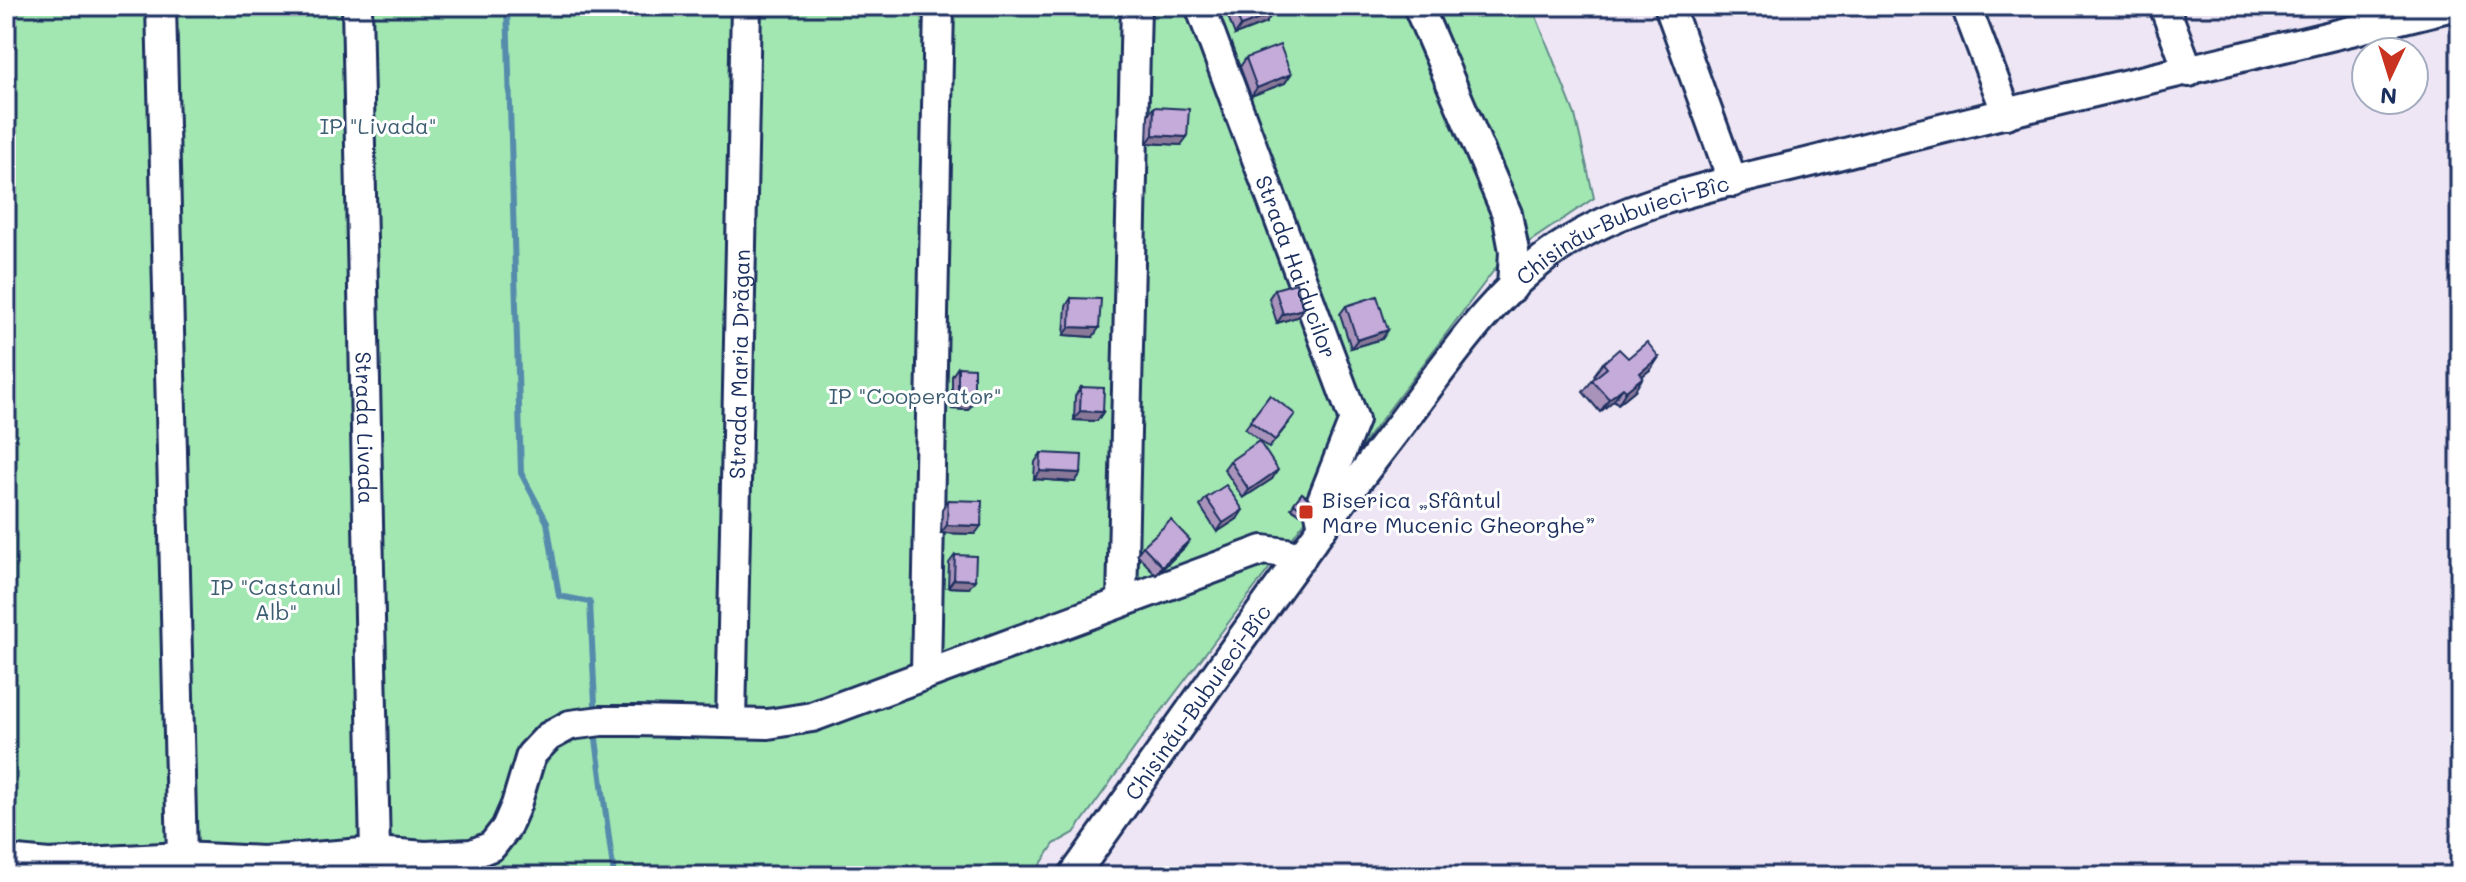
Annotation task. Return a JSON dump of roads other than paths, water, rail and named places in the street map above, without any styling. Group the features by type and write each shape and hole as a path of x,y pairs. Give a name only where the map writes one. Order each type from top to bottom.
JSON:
{"street":[{"path":"161,6 182,857"},
{"name":"Strada Livada","path":"357,6 375,852"},
{"name":"Strada Maria Drăgan","path":"731,722 746,6"},
{"path":"926,673 939,6"},
{"path":"1122,601 1136,6"},
{"name":"Strada Haiducilor","path":"1200,6 1354,420 1319,508 1323,527"},
{"path":"1418,6 1507,214 1514,251 1512,288"},
{"path":"1669,6 1733,182"},
{"path":"1966,6 2007,114"},
{"path":"2164,6 2189,72"},
{"name":"Chișinău-Bubuieci-Bîc","path":"1073,876 1323,527 1450,360 1512,288 1557,249 1607,221 1689,193 2453,6"},
{"path":"6,860 49,864 182,857 261,868 375,852 425,856 472,854 492,846 506,828 531,755 548,737 570,725 601,721 768,724 812,717 1263,550 1301,558"}],"waterway":[{"path":"507,6 521,473 547,522 559,596 590,602 595,704"},
{"path":"596,739 614,876"}],"place":[{"name":"Biserica „Sfântul Mare Mucenic Gheorghe”","path":"1306,512"}],"park label":[{"name":"IP \"Livada\"","path":"378,125"},
{"name":"IP \"Cooperator\"","path":"915,395"},
{"name":"IP \"Castanul Alb\"","path":"276,598"}]}
